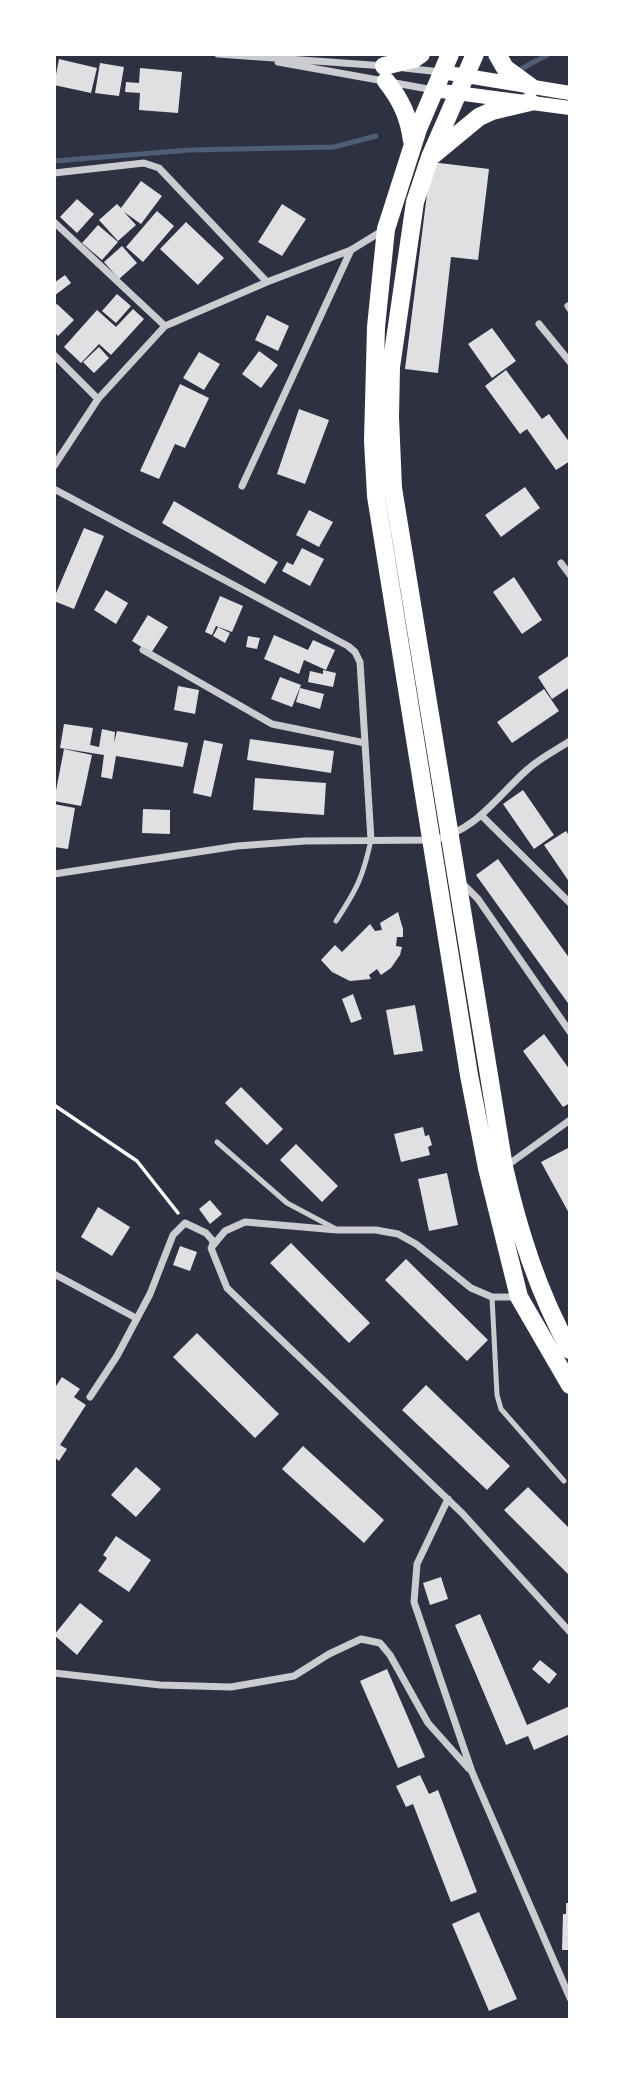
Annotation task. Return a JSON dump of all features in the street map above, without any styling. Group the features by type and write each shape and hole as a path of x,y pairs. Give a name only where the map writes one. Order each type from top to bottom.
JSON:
{"highway":[{"path":"412,147 410,123 400,98 385,73 421,54"},
{"path":"450,54 433,90 412,147 386,229 373,377 376,496 441,838 458,879 504,1167 518,1226 542,1294 570,1350"},
{"path":"475,54 430,157 415,202 391,367 393,488 477,1115 487,1168 519,1297 570,1385"},
{"path":"430,157 479,117 530,94 505,68 497,54"}],"main road":[{"path":"442,72 530,94 570,108"},
{"path":"433,90 457,93 570,93"}],"street":[{"path":"218,54 385,73 433,90"},
{"path":"257,57 332,73 442,72"},
{"path":"54,173 144,163 159,168 267,282"},
{"path":"54,222 165,327"},
{"path":"54,466 98,399 165,327 267,282 351,250 386,229"},
{"path":"242,486 351,250"},
{"path":"539,324 570,362"},
{"path":"54,355 98,399"},
{"path":"54,489 355,652 360,662 371,840"},
{"path":"561,564 570,575"},
{"path":"143,650 272,724 365,743"},
{"path":"54,874 237,846 441,838 482,817 530,768 570,741"},
{"path":"482,817 570,903"},
{"path":"458,879 478,899 570,1032"},
{"path":"504,1167 570,1120"},
{"path":"90,1397 117,1356 149,1294 173,1235 185,1223 206,1233 213,1241 211,1248 227,1287 448,1499 570,1632"},
{"path":"211,1248 225,1231 245,1223 376,1230 398,1234 416,1244 471,1288 492,1297 519,1297"},
{"path":"54,1274 136,1318"},
{"path":"448,1499 417,1564 414,1602 472,1772 570,1998"},
{"path":"54,1673 160,1685 231,1687 294,1676 329,1654 361,1639 380,1643 390,1655 428,1723 472,1772"}],"lane":[{"path":"336,921 358,889 371,840"},
{"path":"217,1142 287,1203 337,1230"},
{"path":"492,1297 497,1395 501,1409 564,1481"}],"path":[{"path":"54,1105 137,1161 185,1223"}],"building":[{"path":"59,59 97,68 91,93 54,85"},
{"path":"100,63 124,67 119,96 95,93"},
{"path":"140,68 182,72 178,113 139,110 140,93 125,92 126,82 139,83"},
{"path":"431,162 489,169 478,260 451,257 438,373 405,369"},
{"path":"141,181 162,196 141,224 124,212 136,225 118,241 99,220 117,204 121,208"},
{"path":"77,199 94,214 77,233 60,217"},
{"path":"282,204 306,219 282,256 258,242"},
{"path":"157,211 174,226 143,262 126,247"},
{"path":"186,222 224,258 198,285 160,249"},
{"path":"98,225 118,242 102,260 82,243"},
{"path":"122,246 137,263 119,279 104,262"},
{"path":"65,275 71,283 54,296 54,283"},
{"path":"117,294 131,306 116,323 102,311"},
{"path":"57,304 74,320 58,336 54,332 54,306"},
{"path":"133,309 144,319 111,355 99,344 81,363 64,347 97,310 116,327"},
{"path":"267,315 289,326 278,351 255,340"},
{"path":"492,328 516,361 492,378 468,344"},
{"path":"99,347 109,358 94,373 83,362"},
{"path":"259,351 278,365 261,388 242,374"},
{"path":"199,352 220,364 204,390 183,378"},
{"path":"506,370 542,419 549,414 570,443 570,461 556,470 527,429 520,434 485,386"},
{"path":"180,384 209,398 185,448 175,444 159,479 140,471"},
{"path":"299,409 329,420 305,484 277,474"},
{"path":"525,487 540,508 501,537 485,515"},
{"path":"174,501 278,562 265,584 162,523"},
{"path":"309,510 333,522 319,547 296,535"},
{"path":"84,528 104,536 74,609 54,601 54,598"},
{"path":"302,548 324,559 310,586 282,571 287,562 293,565"},
{"path":"514,577 542,620 522,634 493,592"},
{"path":"106,590 128,603 116,624 94,610"},
{"path":"220,596 243,606 232,632 216,626 212,635 205,632"},
{"path":"148,615 168,627 151,653 132,641"},
{"path":"218,627 230,633 225,643 213,636"},
{"path":"274,635 308,650 313,640 335,650 326,670 304,660 299,674 264,659"},
{"path":"248,636 260,638 257,649 246,647"},
{"path":"570,655 570,687 552,699 538,677"},
{"path":"323,670 336,673 333,687 308,682 310,671 323,674"},
{"path":"280,677 301,685 292,707 271,699"},
{"path":"178,686 199,690 195,714 174,710"},
{"path":"300,688 324,694 320,709 296,702"},
{"path":"544,689 559,711 512,743 497,722"},
{"path":"64,724 93,728 90,745 99,747 102,729 115,732 114,743 117,731 188,743 183,767 116,756 112,779 101,777 104,755 60,748"},
{"path":"250,739 334,751 331,773 247,760"},
{"path":"204,740 223,744 211,797 193,793"},
{"path":"64,749 92,755 81,806 54,801"},
{"path":"255,778 326,783 324,815 253,810"},
{"path":"523,790 554,835 534,849 503,804"},
{"path":"54,804 75,808 68,849 54,847"},
{"path":"143,809 170,810 170,834 142,833"},
{"path":"566,831 570,837 570,883 544,845"},
{"path":"498,859 570,959 570,1006 476,875"},
{"path":"398,912 403,929 403,937 397,937 396,946 402,947 400,955 391,968 381,975 377,969 369,975 371,979 350,981 332,972 321,960 335,945 342,952 370,924 375,931 382,930 380,923"},
{"path":"353,994 362,1019 351,1023 342,999"},
{"path":"415,1005 423,1051 394,1055 386,1010"},
{"path":"544,1034 570,1070 570,1103 563,1107 523,1051"},
{"path":"241,1087 283,1129 267,1145 225,1103"},
{"path":"423,1127 425,1136 429,1135 432,1145 428,1147 430,1155 401,1162 394,1134"},
{"path":"296,1144 338,1186 322,1202 280,1160"},
{"path":"570,1147 570,1215 541,1162"},
{"path":"447,1173 458,1225 429,1231 418,1179"},
{"path":"210,1200 222,1214 210,1224 199,1209"},
{"path":"98,1207 130,1227 112,1256 81,1237"},
{"path":"291,1243 370,1323 349,1343 270,1263"},
{"path":"180,1246 197,1252 190,1271 173,1265"},
{"path":"406,1259 488,1340 467,1361 385,1280"},
{"path":"197,1333 279,1414 255,1438 173,1357"},
{"path":"62,1377 80,1389 74,1397 86,1405 60,1445 67,1449 59,1461 54,1457 54,1389"},
{"path":"426,1385 510,1466 487,1490 402,1410"},
{"path":"303,1446 384,1520 364,1543 282,1469"},
{"path":"136,1467 161,1489 136,1517 111,1495"},
{"path":"528,1487 570,1529 570,1576 504,1510"},
{"path":"116,1536 151,1560 129,1592 98,1571 107,1558 103,1555"},
{"path":"441,1577 448,1599 430,1605 423,1583"},
{"path":"80,1603 103,1621 77,1655 54,1635"},
{"path":"480,1614 527,1725 570,1706 570,1734 534,1750 528,1736 506,1745 455,1625"},
{"path":"540,1660 557,1674 549,1684 532,1669"},
{"path":"387,1669 425,1757 398,1768 360,1681"},
{"path":"420,1775 429,1794 438,1790 477,1892 451,1902 413,1804 406,1807 396,1786"},
{"path":"566,1903 570,1903 570,1950 562,1950 563,1914 566,1914"},
{"path":"479,1912 517,1999 489,2011 452,1924"}],"waterway":[{"path":"521,69 549,54"},
{"path":"54,161 190,150 334,147 376,136"}]}
